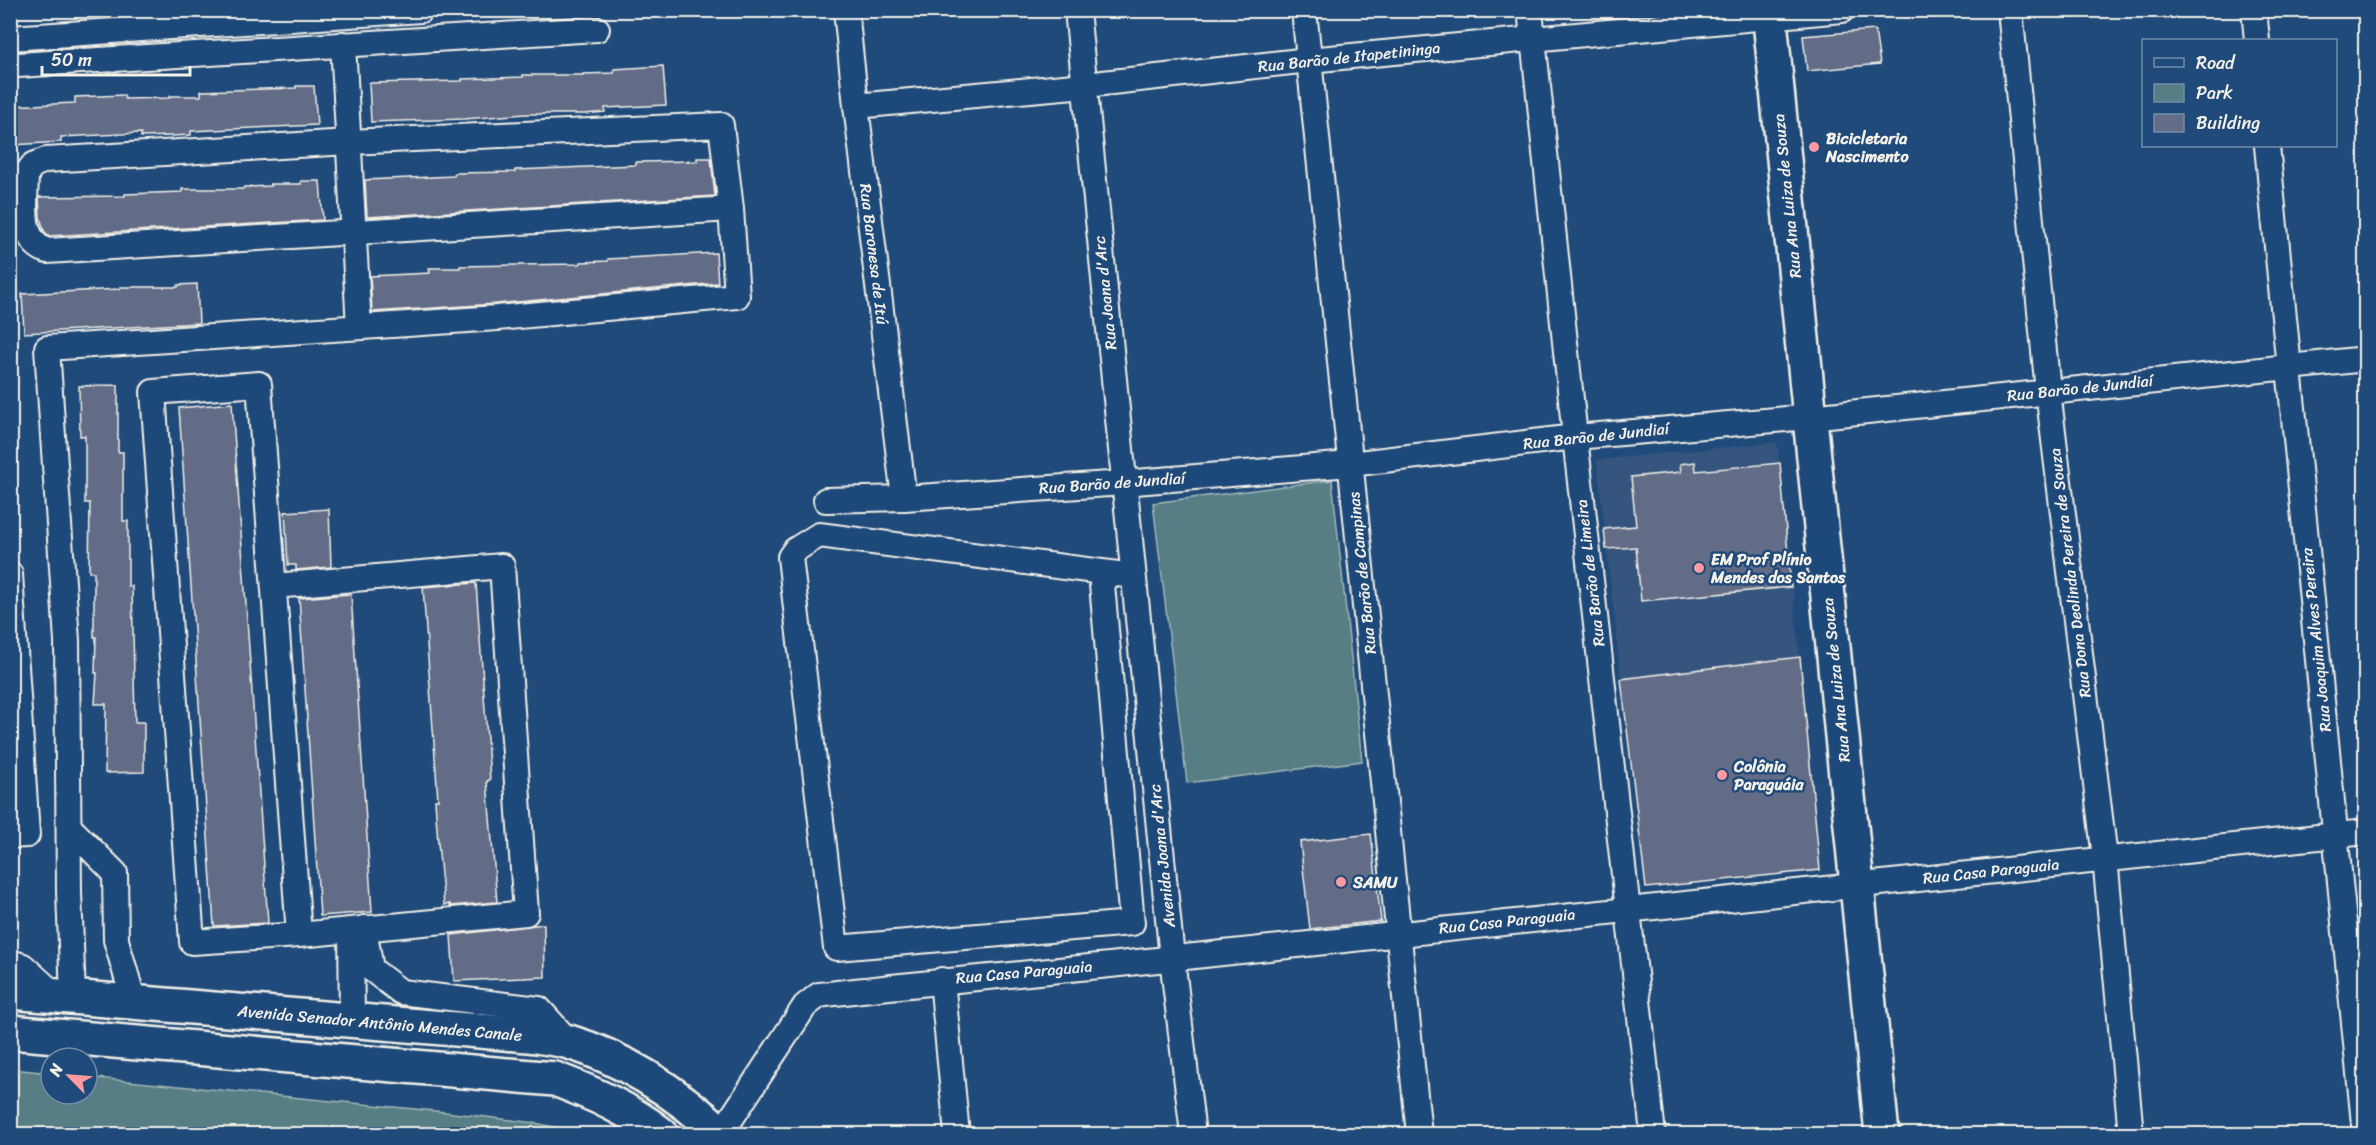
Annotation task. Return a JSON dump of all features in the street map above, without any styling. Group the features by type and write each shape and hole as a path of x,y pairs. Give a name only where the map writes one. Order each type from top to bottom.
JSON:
{"main road":[{"name":"Rua Ana Luiza de Souza","path":"1769,14 1882,1134"},
{"name":"Avenida Senador Antônio Mendes Canale","path":"10,992 528,1035 568,1041 612,1058 650,1080 692,1108 722,1134"},
{"path":"277,1055 281,1014"},
{"path":"10,1032 555,1079 593,1094 628,1112 661,1134"}],"street":[{"path":"10,38 421,10"},
{"name":"Rua Baronesa de Itú","path":"846,10 904,498"},
{"name":"Rua Joana d'Arc","path":"1077,10 1133,576"},
{"name":"Rua Barão de Campinas","path":"1304,10 1419,1134"},
{"name":"Rua Barão de Limeira","path":"1530,10 1653,1134"},
{"name":"Rua Barão de Itapetininga","path":"856,106 1084,86 1309,60 1769,14 1842,10"},
{"name":"Rua Dona Deolinda Pereira de Souza","path":"2010,10 2048,391 2105,858 2131,1134"},
{"path":"2254,10 2257,39"},
{"path":"18,65 597,29"},
{"path":"342,44 359,327"},
{"path":"65,996 69,879 68,640 47,348 497,318 737,296 731,209 722,125 46,159 33,165 26,174 27,234 37,248 47,251 731,209"},
{"name":"Rua Joaquim Alves Pereira","path":"2267,147 2365,1134"},
{"name":"Rua Barão de Jundiaí","path":"826,500 904,498 1124,483 1350,464 1575,437 1810,417 2366,359"},
{"path":"274,586 502,566 526,913 299,935 192,942 153,392 259,384 299,935"},
{"path":"1101,573 1132,923 836,948 790,557 795,550 819,535 1133,576"},
{"path":"10,574 12,637 27,835 10,836"},
{"name":"Avenida Joana d'Arc","path":"1133,576 1192,1134"},
{"path":"69,827 115,873 116,940 134,1002"},
{"name":"Rua Casa Paraguaia","path":"722,1134 805,1006 819,995 942,980 1172,958 1399,932 2366,832"},
{"path":"69,879 115,873"},
{"path":"352,1020 358,929"},
{"path":"358,929 370,969 401,992 539,1009 568,1041"},
{"path":"10,962 23,966 65,996"},
{"path":"942,980 957,1134"}],"shaded area":[{"name":"EM Prof Plínio Mendes dos Santos","path":"1777,442 1800,657 1621,679 1597,460"}],"green space":[{"path":"1332,480 1362,761 1187,783 1153,503"},
{"path":"11,1069 39,1072 39,1106 99,1106 99,1078 445,1112 535,1123 587,1134 11,1134"}],"building":[{"path":"1875,30 1880,64 1807,71 1803,36"},
{"path":"663,66 666,105 605,108 605,112 585,114 525,114 464,119 371,122 369,83 462,81 462,79 523,77 523,75 583,75 614,73 614,69"},
{"path":"296,86 314,86 317,125 191,131 191,135 172,136 141,137 141,133 61,137 61,142 12,145 10,106 75,103 75,97 124,95 125,99 170,98 170,96 201,96 201,91 296,88"},
{"path":"697,158 711,158 715,196 367,217 365,180 454,176 455,173 636,165 636,162 697,161"},
{"path":"301,181 320,181 323,220 49,236 44,231 40,217 39,197 125,196 125,194 182,192 182,189 243,189 244,187 271,186 270,184 301,184"},
{"path":"716,253 718,283 496,304 372,312 370,276 430,273 429,268 580,264 581,262 608,261 608,259"},
{"path":"197,284 199,323 24,333 22,294 120,289 120,287 178,287 178,285"},
{"path":"118,385 118,452 123,452 123,521 128,521 128,586 132,586 135,722 144,722 144,772 105,773 106,704 95,704 97,673 95,673 94,572 89,572 90,503 85,503 85,436 80,436 79,386"},
{"path":"232,403 268,923 214,926 179,408"},
{"path":"1695,462 1696,471 1780,463 1791,587 1641,601 1636,547 1606,549 1604,529 1636,526 1631,477 1681,472 1680,464"},
{"path":"329,509 331,567 296,570 296,565 288,565 285,512"},
{"path":"476,583 490,780 487,781 497,902 450,906 450,904 444,905 438,843 435,800 438,800 423,587"},
{"path":"351,594 372,912 320,916 299,598"},
{"name":"Colônia Paraguáia","path":"1800,657 1820,870 1646,888 1621,679"},
{"name":"SAMU","path":"1371,834 1381,921 1310,929 1300,842"},
{"path":"544,924 545,977 454,981 451,935"}],"place":[{"name":"Bicicletaria Nascimento","path":"1814,147"},
{"name":"EM Prof Plínio Mendes dos Santos","path":"1699,568"},
{"name":"Colônia Paraguáia","path":"1722,775"},
{"name":"SAMU","path":"1341,882"}]}
